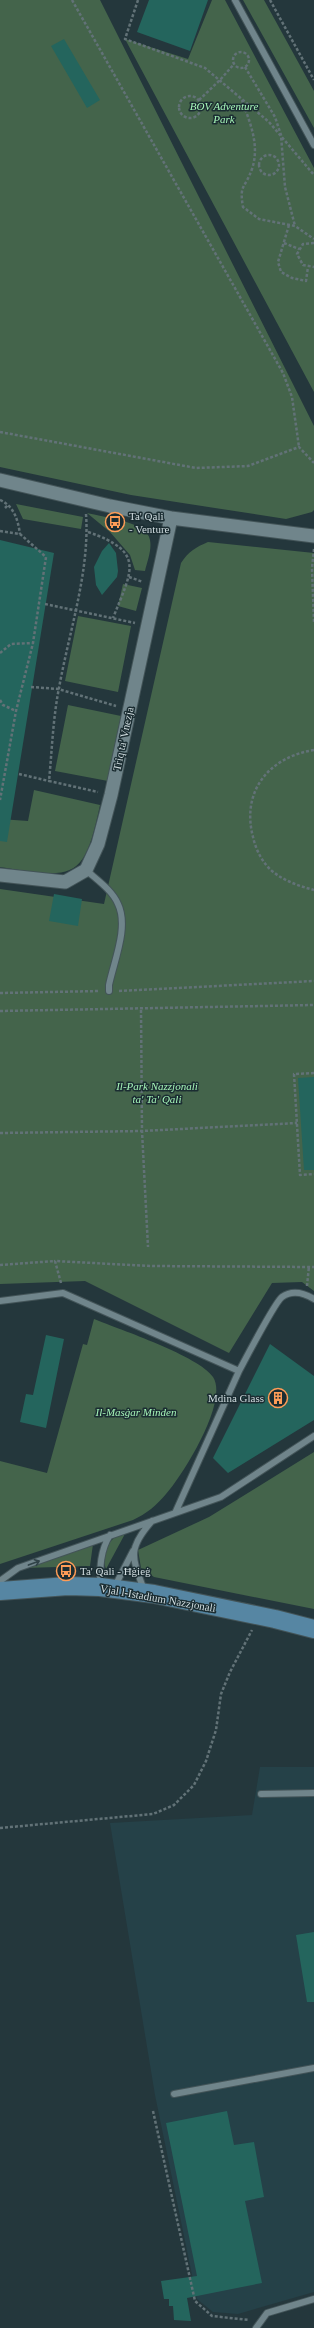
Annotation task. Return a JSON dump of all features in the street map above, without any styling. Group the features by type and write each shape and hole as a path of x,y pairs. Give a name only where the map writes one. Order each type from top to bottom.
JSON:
{"main road":[{"name":"Vjal l-Istadium Nazzjonali","path":"0,1591 68,1586 107,1588 145,1593 260,1616 314,1629"}],"street":[{"path":"0,480 171,518 314,536"},
{"name":"Triq ta' Vnezja","path":"86,870 98,844 111,795 171,518"},
{"path":"0,875 65,882 86,870"}],"lane":[{"path":"235,0 314,145"},
{"path":"86,870 107,889 118,903 122,918 109,985 110,991"},
{"path":"0,1301 63,1293 239,1371"},
{"path":"176,1511 239,1371 281,1298 294,1293 306,1294 314,1299"},
{"path":"0,1581 18,1568 176,1511 221,1497 314,1436"},
{"path":"107,1588 134,1548 139,1536 153,1520"},
{"path":"107,1588 100,1560 103,1546 110,1535"},
{"path":"134,1548 134,1562 145,1593"},
{"path":"261,1794 314,1794"},
{"path":"174,2094 314,2068"},
{"path":"256,2328 267,2313 314,2299"}],"path":[{"path":"72,0 283,373 292,397 299,447 314,463"},
{"path":"138,0 125,39 204,68 269,122 314,175"},
{"path":"270,0 314,80"},
{"path":"198,100 220,80 234,64 234,55 238,52 244,52 248,55 250,60 245,67"},
{"path":"234,64 237,67 245,67"},
{"path":"245,67 275,117 280,135 285,187 295,226"},
{"path":"192,96 198,100 201,110 197,115 190,118 181,113 180,102 185,97 192,96"},
{"path":"242,99 255,139 252,169 240,192 243,207 259,219 295,226 314,238"},
{"path":"268,155 275,157 279,162 277,171 269,174 261,170 260,163 262,158 268,155"},
{"path":"253,162 260,163"},
{"path":"289,224 278,262 281,272 292,278 306,281 308,268"},
{"path":"284,243 299,249"},
{"path":"314,243 303,244 299,249 298,258 302,265 308,268 314,267"},
{"path":"0,432 196,468 248,466 299,447"},
{"path":"49,781 58,689 76,610 87,532 85,499"},
{"path":"0,500 8,505 15,515 20,534"},
{"path":"5,508 8,505"},
{"path":"0,531 20,534 46,557 33,643 16,711 0,800"},
{"path":"87,532 118,544 126,554 129,563 128,577 113,618"},
{"path":"314,548 312,568 314,622"},
{"path":"45,604 148,626"},
{"path":"0,652 11,644 33,643"},
{"path":"31,687 58,689 105,704"},
{"path":"0,700 3,705 16,711"},
{"path":"314,750 298,752 275,764 265,774 252,797 249,822 257,852 272,871 295,885 314,890"},
{"path":"19,774 90,790"},
{"path":"0,993 110,991 314,981"},
{"path":"0,1011 141,1010 314,1005"},
{"path":"141,1010 142,1131 148,1247"},
{"path":"314,1073 294,1074 300,1175 314,1174"},
{"path":"0,1133 142,1131 297,1124"},
{"path":"0,1265 55,1261 150,1266 314,1267"},
{"path":"55,1261 63,1293"},
{"path":"306,1294 309,1266"},
{"path":"0,1828 153,1814 174,1805 194,1785 206,1761 216,1730 223,1689 230,1672 260,1616"},
{"path":"154,2111 195,2301 212,2316 261,2322"}],"shaded area":[{"path":"260,1767 314,1767 314,2292 238,2314 213,2312 197,2299 155,2095 110,1823 252,1815"}],"green space":[{"path":"0,0 100,0 314,426 314,510 312,512 286,519 131,495 0,467"},
{"name":"BOV Adventure Park","path":"212,0 225,0 314,168 314,392 125,39 188,59"},
{"path":"243,0 264,0 314,91 314,128"},
{"path":"16,504 83,517 81,529 23,519"},
{"path":"87,513 124,521 142,529 147,534 150,540 150,548 145,571 135,570 130,555 110,532"},
{"name":"Il-Park Nazzjonali ta' Ta' Qali","path":"208,542 314,553 314,1291 302,1282 272,1283 229,1353 85,1281 0,1284 0,889 104,904 181,563 193,550"},
{"path":"123,584 142,588 136,611 118,606"},
{"path":"78,616 131,626 118,692 65,681"},
{"path":"68,705 121,716 108,781 55,771"},
{"path":"34,790 100,805 88,848 81,861 72,869 60,873 45,873 0,867 0,819 28,821"},
{"name":"Il-Masġar Minden","path":"94,1319 176,1352 205,1369 213,1377 216,1388 215,1403 210,1420 193,1455 174,1485 163,1498 147,1512 133,1520 0,1564 0,1461 47,1473 83,1344 87,1345"},
{"path":"314,1452 314,1609 154,1577 141,1568 138,1550 209,1517"},
{"path":"126,1532 106,1569 104,1557 107,1546 120,1534"},
{"path":"93,1544 90,1566 24,1568"}],"building":[{"path":"149,0 208,0 190,51 137,32"},
{"path":"64,39 100,100 87,108 51,46"},
{"path":"0,540 54,553 7,842 0,841"},
{"path":"109,543 116,553 118,571 117,577 102,595 96,585 94,567 102,551"},
{"path":"54,894 82,899 78,926 49,921"},
{"path":"314,1077 314,1170 304,1170 298,1078"},
{"path":"46,1335 64,1339 46,1428 20,1422 26,1394 33,1395"},
{"name":"Mdina Glass","path":"270,1344 314,1376 314,1420 228,1473 213,1458"},
{"path":"314,1932 314,2002 307,2002 296,1935"},
{"path":"227,2111 234,2145 254,2142 264,2197 245,2201 262,2283 187,2298 191,2321 174,2320 173,2306 169,2306 169,2299 164,2299 161,2281 197,2276 166,2123"}],"place":[{"name":"Ta' Qali - Venture","path":"115,522"},
{"name":"Mdina Glass","path":"278,1398"},
{"name":"Ta' Qali - Ħġieġ","path":"66,1571"}]}
